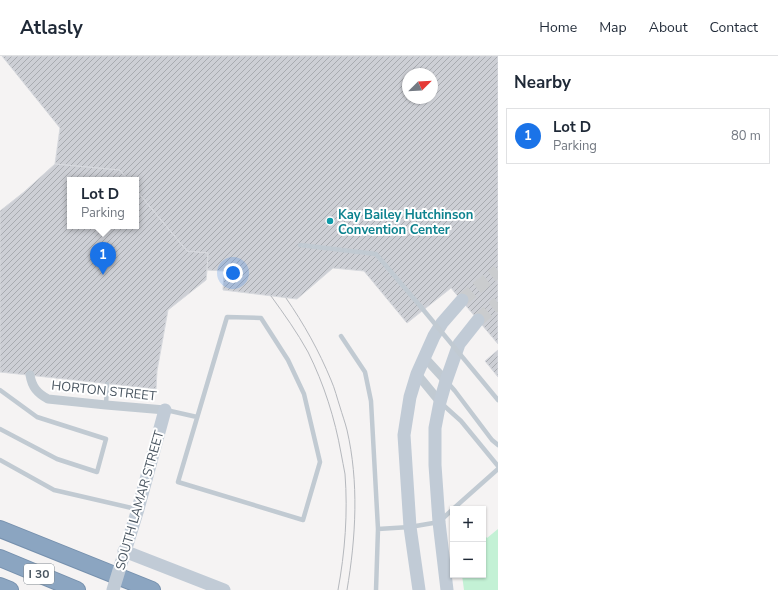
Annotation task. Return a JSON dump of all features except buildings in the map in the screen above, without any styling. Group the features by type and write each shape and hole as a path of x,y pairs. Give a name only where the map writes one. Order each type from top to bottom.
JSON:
{"highway":[{"path":"0,520 42,546"},
{"path":"0,529 152,590"},
{"name":"I 30","path":"0,558 77,590"},
{"name":"I 30","path":"0,586 10,590"}],"main road":[{"path":"419,590 410,527 404,434 410,397 424,357 442,323 462,300"},
{"path":"447,590 439,522 435,464 435,428 446,381 459,344 478,320"},
{"name":"SOUTH LAMAR STREET","path":"113,590 138,510 165,410"},
{"path":"124,551 224,590"}],"street":[{"path":"424,357 446,381"},
{"path":"417,374 440,402"},
{"name":"HORTON STREET","path":"30,375 31,383 35,390 48,399 165,410"}],"lane":[{"path":"300,245 376,254 498,400"},
{"path":"227,316 261,318 288,360 304,394 320,462 303,520 178,482 197,417 227,316"},
{"path":"341,336 365,372 371,401 378,529 376,590"},
{"path":"446,381 492,440 498,445"},
{"path":"106,405 107,384"},
{"path":"0,390 37,417 106,439 97,472 57,459 0,429"},
{"path":"440,402 461,420 498,466"},
{"path":"165,410 197,417"},
{"path":"0,460 54,490 138,510"},
{"path":"456,506 498,469"},
{"path":"378,529 410,527 439,522 450,512"}],"green space":[{"path":"498,529 498,590 464,590 462,578 486,578 486,537 487,538"}],"tunnel":[{"path":"462,300 498,271"},
{"path":"478,320 498,303"}],"tram line":[{"path":"271,296 286,316 314,364 328,402 339,440 345,474 346,518 344,547 338,590"},
{"path":"286,298 311,338 326,369 334,387 347,430 351,450 355,490 354,530 347,590"}],"place":[{"name":"Kay Bailey Hutchinson Convention Center","path":"330,221"},
{"name":"Lot D","path":"103,275"}]}
